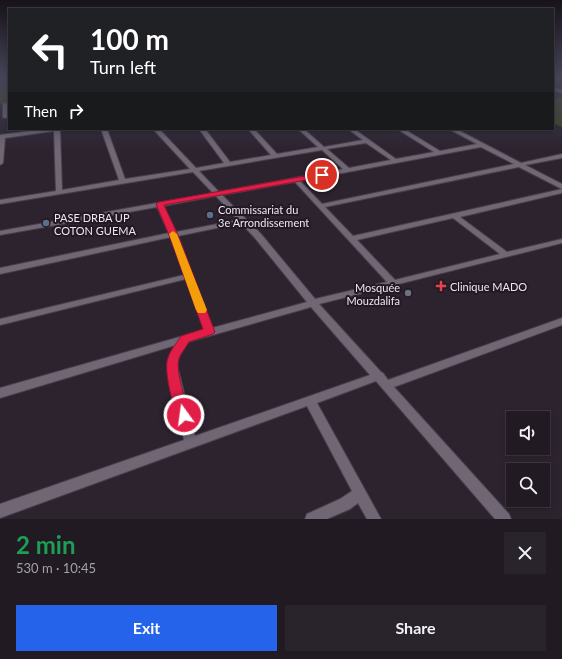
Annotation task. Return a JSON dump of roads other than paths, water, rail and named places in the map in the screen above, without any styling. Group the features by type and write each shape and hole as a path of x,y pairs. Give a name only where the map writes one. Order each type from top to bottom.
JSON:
{"street":[{"path":"4,117 5,104"},
{"path":"0,163 1,137 49,130"},
{"path":"56,130 59,192"},
{"path":"104,130 122,181"},
{"path":"157,130 258,236 313,303 504,519"},
{"path":"203,130 228,164"},
{"path":"252,130 275,156"},
{"path":"302,130 347,170"},
{"path":"352,130 395,161"},
{"path":"402,130 439,153"},
{"path":"454,130 562,188"},
{"path":"0,202 367,140"},
{"path":"0,233 482,145"},
{"path":"321,206 521,166 562,156"},
{"path":"296,180 352,238 393,284"},
{"path":"352,238 562,191"},
{"path":"159,204 174,235 209,332"},
{"path":"454,215 506,255"},
{"path":"0,271 243,221"},
{"path":"0,393 313,303 562,241"},
{"path":"0,322 189,276"},
{"path":"0,511 310,401 382,380 562,321"},
{"path":"185,339 174,357 172,365 191,443"},
{"path":"310,401 374,519"},
{"path":"312,519 345,504 360,493"}],"place":[{"name":"Commissariat du 3e Arrondissement","path":"210,215"},
{"name":"PASE DRBA UP COTON GUEMA","path":"46,223"},
{"name":"Clinique MADO","path":"441,286"},
{"name":"Mosquée Mouzdalifa","path":"408,293"}]}
